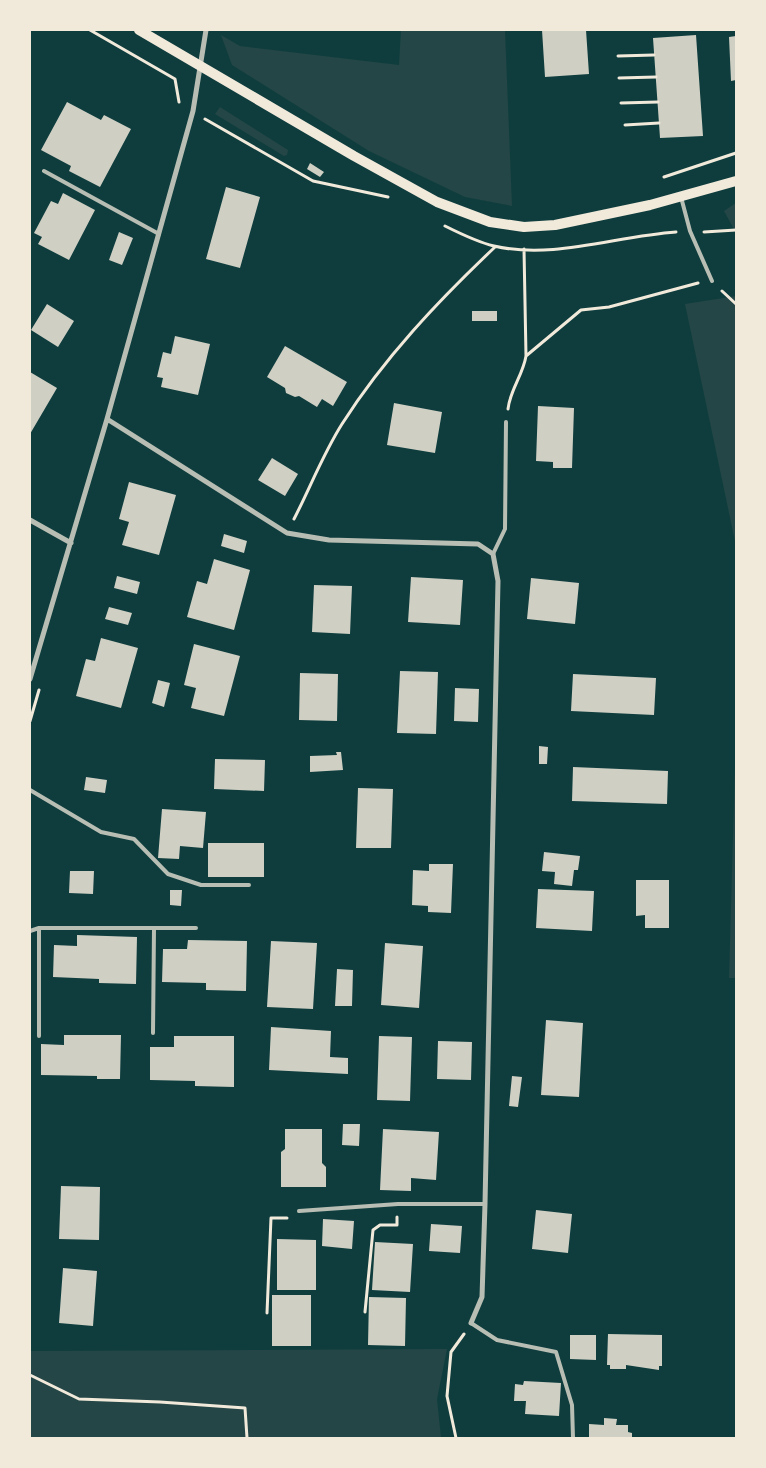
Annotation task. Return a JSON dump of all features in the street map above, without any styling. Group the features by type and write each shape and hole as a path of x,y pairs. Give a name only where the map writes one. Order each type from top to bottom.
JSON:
{"main road":[{"path":"139,30 354,156 437,202 490,222 524,227 555,226 681,197 736,181"}],"street":[{"path":"30,679 108,419 193,111 206,30"},
{"path":"108,419 287,533 329,540 478,544 493,554 498,581 485,1204 482,1297 471,1323"},
{"path":"30,520 71,543"}],"lane":[{"path":"44,171 159,234"},
{"path":"681,197 690,232 712,281"},
{"path":"493,554 505,529 506,422"},
{"path":"30,790 101,832 134,839 168,874 201,885 249,885"},
{"path":"30,931 39,928 196,928"},
{"path":"39,928 39,1036"},
{"path":"153,1033 154,928"},
{"path":"299,1211 398,1204 485,1204"},
{"path":"471,1323 497,1340 556,1352 572,1406 573,1438"}],"path":[{"path":"90,30 175,79 177,101 313,181 386,196 394,201"},
{"path":"618,56 654,55"},
{"path":"620,78 656,77"},
{"path":"622,103 658,102"},
{"path":"625,125 659,123"},
{"path":"664,177 736,153"},
{"path":"438,222 473,240 495,246 524,250 560,248 639,235 736,230"},
{"path":"506,422 509,402 524,369 526,356 524,227"},
{"path":"287,533 341,426 368,384 442,297 495,246"},
{"path":"526,356 582,310 609,306 685,285 712,281 736,304"},
{"path":"365,1312 372,1230 380,1225 397,1225 398,1204"},
{"path":"267,1313 271,1218 292,1218 299,1211"},
{"path":"456,1438 447,1396 451,1352 471,1323"},
{"path":"30,1375 79,1399 245,1408 247,1438"}],"shaded area":[{"path":"401,30 505,30 512,206 465,197 369,151 232,65 221,35 240,46 399,65"},
{"path":"220,107 288,150 287,155 284,156 215,114"},
{"path":"736,203 736,233 724,211"},
{"path":"736,296 736,546 685,304"},
{"path":"736,731 736,978 729,978"},
{"path":"447,1349 437,1399 441,1438 30,1438 30,1351"}],"building":[{"path":"542,30 586,30 589,74 545,77"},
{"path":"696,35 703,136 660,138 653,38"},
{"path":"736,36 736,80 731,81 729,37"},
{"path":"67,102 101,120 104,115 131,129 100,187 69,171 71,166 41,150"},
{"path":"310,163 324,172 320,177 307,169"},
{"path":"226,187 260,197 240,268 206,259"},
{"path":"63,193 95,210 69,260 38,244 42,237 34,233 51,201 58,204"},
{"path":"119,232 133,238 122,265 109,260"},
{"path":"47,304 74,321 58,347 31,330"},
{"path":"472,311 497,311 497,321 472,321"},
{"path":"175,336 210,344 198,395 161,387 163,378 157,377 163,352 171,354"},
{"path":"285,346 347,382 333,406 322,399 317,407 299,396 295,397 286,393 285,388 267,377"},
{"path":"30,372 57,388 30,434"},
{"path":"394,403 442,412 435,453 387,445"},
{"path":"538,406 574,408 572,468 553,468 553,462 536,461"},
{"path":"272,458 298,474 285,496 258,480"},
{"path":"129,482 176,495 159,555 122,545 129,522 119,519"},
{"path":"224,534 247,541 244,553 221,546"},
{"path":"214,559 250,570 234,630 187,617 197,581 207,584"},
{"path":"117,576 140,582 137,594 114,588"},
{"path":"411,577 463,580 460,625 408,622"},
{"path":"531,578 579,583 575,624 527,619"},
{"path":"314,585 352,586 350,634 312,632"},
{"path":"109,607 132,613 128,625 105,619"},
{"path":"101,638 138,648 121,708 76,696 86,659 95,661"},
{"path":"194,644 240,656 224,716 191,708 196,688 184,685"},
{"path":"400,671 438,672 436,734 397,733"},
{"path":"300,673 338,674 337,721 299,720"},
{"path":"573,674 656,678 654,715 571,711"},
{"path":"158,680 170,683 164,707 152,703"},
{"path":"455,688 479,689 478,722 454,721"},
{"path":"539,746 548,747 547,764 539,764"},
{"path":"336,752 341,752 343,770 310,772 310,756 337,755"},
{"path":"215,759 265,760 264,791 214,789"},
{"path":"573,767 668,771 667,804 572,801"},
{"path":"86,777 107,780 105,793 84,790"},
{"path":"358,788 393,789 391,848 356,848"},
{"path":"162,809 206,812 203,848 180,846 179,859 158,858"},
{"path":"208,843 264,843 264,877 208,877"},
{"path":"544,852 580,856 578,870 574,870 572,886 554,884 555,872 542,871"},
{"path":"429,864 453,864 451,913 428,912 428,906 412,905 413,870 429,871"},
{"path":"70,871 94,871 93,894 69,893"},
{"path":"636,880 669,880 669,928 645,928 645,915 636,916"},
{"path":"538,889 594,891 592,931 536,928"},
{"path":"170,890 182,890 181,906 170,905"},
{"path":"77,935 137,937 136,984 99,983 99,979 53,977 54,945 77,946"},
{"path":"188,940 247,941 246,991 206,990 206,983 162,982 163,949 187,949"},
{"path":"271,941 317,943 313,1009 267,1007"},
{"path":"385,943 423,946 419,1008 381,1005"},
{"path":"337,969 353,970 352,1006 335,1006"},
{"path":"546,1020 583,1023 579,1097 541,1095"},
{"path":"271,1027 331,1031 330,1057 348,1058 348,1074 269,1070"},
{"path":"64,1035 121,1035 120,1079 97,1079 97,1076 41,1075 41,1044 64,1045"},
{"path":"174,1036 234,1036 234,1087 195,1086 195,1081 150,1080 150,1047 174,1047"},
{"path":"379,1036 412,1037 410,1101 377,1100"},
{"path":"438,1041 472,1042 471,1080 437,1079"},
{"path":"512,1076 522,1077 518,1107 509,1106"},
{"path":"343,1124 360,1124 359,1146 342,1145"},
{"path":"285,1129 322,1129 322,1163 326,1167 326,1187 281,1187 281,1152 285,1149"},
{"path":"383,1129 439,1132 436,1180 411,1178 411,1191 380,1190"},
{"path":"61,1186 100,1187 99,1240 59,1239"},
{"path":"536,1210 572,1214 568,1253 532,1249"},
{"path":"323,1219 354,1221 352,1249 322,1246"},
{"path":"431,1224 462,1226 460,1253 429,1251"},
{"path":"277,1239 316,1240 316,1290 277,1290"},
{"path":"375,1242 413,1244 410,1292 372,1290"},
{"path":"63,1268 97,1271 93,1326 59,1323"},
{"path":"272,1295 311,1295 311,1346 272,1346"},
{"path":"369,1297 406,1298 405,1346 368,1345"},
{"path":"608,1334 662,1335 662,1366 659,1366 659,1370 626,1365 626,1369 610,1369 610,1365 607,1365"},
{"path":"570,1335 596,1335 596,1360 570,1359"},
{"path":"524,1381 561,1383 559,1416 525,1414 526,1401 514,1401 515,1384 523,1385"},
{"path":"604,1418 617,1419 616,1425 628,1425 628,1432 632,1433 632,1438 589,1438 589,1424 604,1425"}]}
